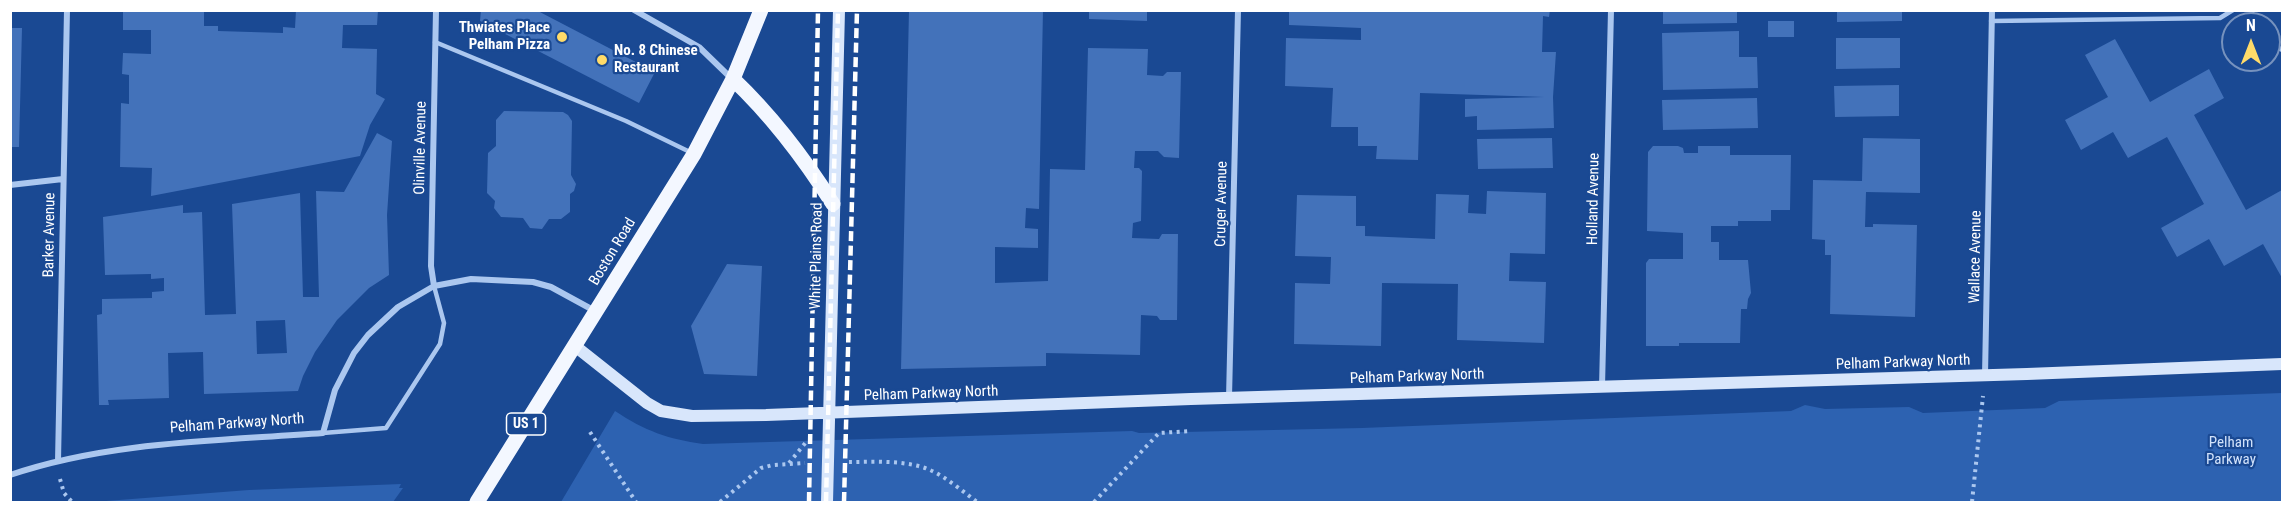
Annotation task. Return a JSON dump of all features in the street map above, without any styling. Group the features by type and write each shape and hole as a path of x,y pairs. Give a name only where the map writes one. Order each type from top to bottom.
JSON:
{"main road":[{"name":"Boston Road","path":"477,502 694,154 733,79 760,10"},
{"path":"733,79 775,122 803,157 833,204"}],"street":[{"name":"Barker Avenue","path":"58,461 67,10"},
{"name":"Olinville Avenue","path":"434,286 431,266 436,10"},
{"path":"634,10 699,46 733,79"},
{"name":"White Plains Road","path":"827,502 839,10"},
{"name":"Cruger Avenue","path":"1229,398 1239,10"},
{"name":"Holland Avenue","path":"1602,387 1611,10"},
{"name":"Wallace Avenue","path":"1985,375 1992,10"},
{"path":"10,184 63,179"},
{"name":"Pelham Parkway North","path":"10,475 58,461 156,446 323,433 335,390 361,344 398,307 434,286 471,279 532,282 551,287 597,312"},
{"name":"Pelham Parkway North","path":"575,346 647,403 661,411 692,416 2283,364"}],"lane":[{"path":"1991,21 2220,18 2233,10"},
{"path":"435,42 626,122 694,154"},
{"path":"323,433 386,428 440,344 444,323 434,286"}],"path":[{"path":"1972,502 1985,375"},
{"path":"1094,502 1159,433 1191,431"},
{"path":"590,432 636,502"},
{"path":"884,462 926,468 943,477 977,502"},
{"path":"720,502 761,468 788,463"}],"green space":[{"name":"Pelham Parkway","path":"2282,393 2282,502 561,502 615,411 657,433 703,444 1132,431 1139,433 1362,428 1791,411 1805,405 1825,409 1909,407 1923,413 2045,408 2059,401"},
{"path":"401,484 399,488 403,488 393,502 93,502 249,490"}],"building":[{"path":"123,10 204,10 204,26 218,26 218,31 283,33 283,27 295,28 296,10 378,10 377,25 343,25 342,48 377,49 376,94 385,99 370,125 360,156 151,196 152,168 120,167 121,103 129,104 129,75 122,74 123,53 151,54 151,30 123,30"},
{"path":"481,10 536,10 655,72 639,103 480,21"},
{"path":"909,10 1043,10 1039,209 1026,208 1025,228 1038,229 1038,248 995,247 995,283 1048,281 1050,169 1085,170 1088,48 1148,49 1147,75 1163,76 1167,72 1181,72 1179,158 1164,157 1158,151 1135,151 1134,168 1142,171 1141,221 1133,223 1132,238 1159,239 1162,234 1178,234 1177,320 1160,320 1157,316 1141,315 1140,355 1046,353 1046,366 901,369"},
{"path":"1089,10 1147,10 1147,21 1089,19"},
{"path":"1289,10 1550,10 1549,17 1543,16 1542,52 1556,52 1553,97 1554,128 1477,130 1477,116 1465,117 1465,99 1544,97 1420,93 1418,160 1376,159 1377,146 1358,146 1358,127 1331,127 1333,88 1285,86 1286,38 1361,40 1361,28 1289,25"},
{"path":"1663,10 1737,10 1737,23 1663,24"},
{"path":"1837,10 1902,10 1902,21 1837,22"},
{"path":"1768,21 1794,21 1794,37 1768,37"},
{"path":"10,28 22,28 19,147 10,147"},
{"path":"1739,31 1739,57 1757,57 1758,88 1663,90 1662,33"},
{"path":"1836,38 1900,38 1900,68 1836,69"},
{"path":"2115,39 2150,102 2209,69 2224,98 2194,115 2246,210 2282,190 2282,278 2263,244 2224,266 2209,239 2177,257 2161,228 2204,204 2167,137 2128,158 2113,132 2081,150 2065,120 2108,97 2085,55"},
{"path":"1899,85 1899,116 1835,117 1834,86"},
{"path":"1757,98 1758,128 1663,130 1662,100"},
{"path":"504,111 563,112 572,121 571,175 576,184 574,191 570,194 570,212 561,219 549,219 542,229 530,228 523,218 501,217 494,208 495,201 487,193 488,153 496,146 496,120"},
{"path":"377,133 392,141 387,215 389,275 369,288 337,320 315,352 298,391 204,394 203,352 168,353 169,398 108,400 109,405 99,405 97,315 102,314 102,299 152,298 152,292 164,291 164,278 151,279 151,274 105,275 103,217 183,205 183,213 202,212 205,315 236,314 232,204 300,193 303,297 319,297 316,191 344,192","holes":["285,320 287,353 257,354 256,321"]},
{"path":"1552,138 1553,168 1478,169 1477,139"},
{"path":"1863,138 1920,139 1920,193 1866,192 1865,227 1873,227 1873,224 1917,225 1915,317 1830,314 1831,255 1825,255 1825,240 1812,239 1813,180 1862,181"},
{"path":"1653,146 1683,148 1684,153 1698,153 1698,146 1730,146 1730,155 1791,155 1790,210 1771,210 1771,221 1738,221 1738,226 1711,226 1711,242 1719,242 1719,260 1748,260 1751,293 1747,309 1741,309 1740,343 1679,343 1679,346 1646,346 1646,263 1649,259 1683,259 1683,233 1647,231 1648,152"},
{"path":"1487,191 1546,193 1545,254 1510,253 1509,281 1546,282 1544,343 1457,340 1458,284 1382,283 1381,346 1294,344 1295,283 1330,284 1331,257 1295,256 1297,195 1356,196 1356,226 1365,226 1365,236 1435,239 1436,194 1469,195 1468,213 1486,214"},
{"path":"727,264 762,266 757,376 704,374 691,326"}],"railway":[{"path":"809,502 818,10"},
{"path":"826,502 838,10"},
{"path":"844,502 857,10"}],"place":[{"name":"Thwiates Place Pelham Pizza","path":"562,37"},
{"name":"No. 8 Chinese Restaurant","path":"602,60"}]}
